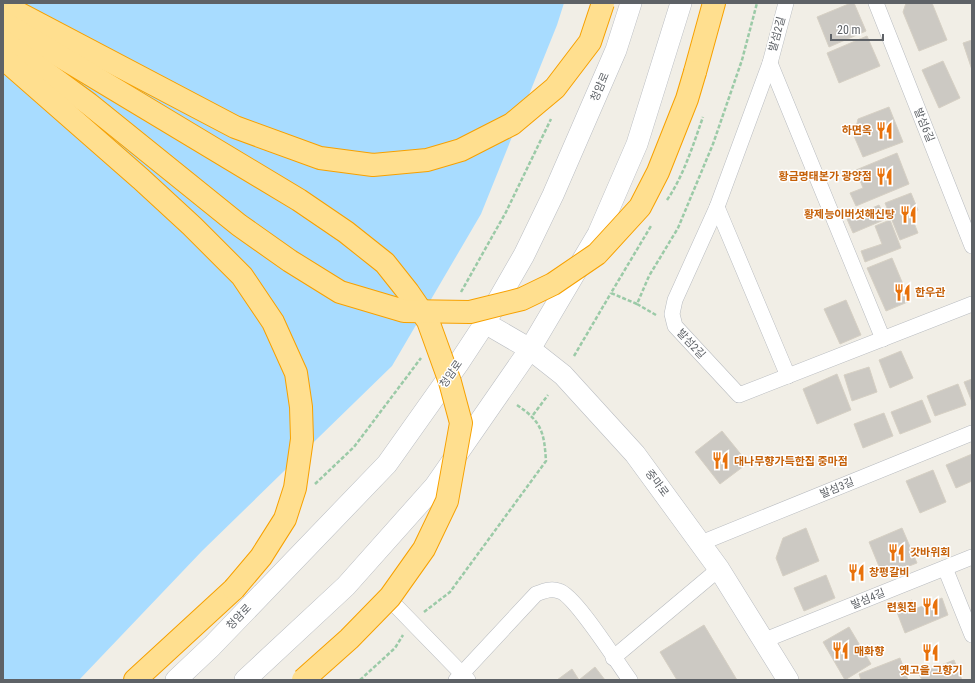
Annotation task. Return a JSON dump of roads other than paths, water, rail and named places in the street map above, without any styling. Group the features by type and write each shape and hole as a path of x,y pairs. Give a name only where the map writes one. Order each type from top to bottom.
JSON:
{"highway":[{"path":"3,4 235,127 320,158 373,165 427,160 461,150 512,124 555,88 590,42 603,3"},
{"path":"3,41 89,104 239,225 290,262 340,292 404,311 470,312 522,299 553,284 597,254 640,207 658,172 687,99 714,3"},
{"path":"3,22 299,200 346,232 385,263 408,292 428,321 450,382 461,423 446,501 424,549 390,597 349,638 303,680"},
{"path":"3,58 141,179 192,226 242,276 273,322 296,373 302,407 302,439 295,488 285,519 261,558 234,589 135,680"}],"main road":[{"name":"청암로","path":"176,680 212,646 387,464 458,364 485,323 524,254 554,195 616,50 631,3"},
{"path":"245,680 346,586 435,486 530,349 598,234 637,144 681,3"},
{"name":"중마로","path":"485,323 530,349 563,375 635,454 719,569 765,640 788,680"}],"street":[{"name":"발섬2길","path":"786,3 770,63 717,207 675,300 672,314 675,326 739,395 972,304"},
{"name":"발섬6길","path":"876,3 972,246"},
{"path":"770,63 883,339"},
{"path":"717,207 788,376"},
{"name":"발섬3길","path":"701,543 972,433"},
{"name":"발섬4길","path":"765,640 972,558"},
{"path":"945,568 972,635"},
{"path":"613,658 719,569"},
{"path":"396,607 413,623 463,678 536,594 548,589 561,591 574,602 630,680"}],"water":[{"path":"3,3 564,3 557,25 481,214 392,366 202,551 79,680 3,680"}],"place":[{"name":"하면옥","path":"885,130"},
{"name":"황금명태본가 광양점","path":"885,176"},
{"name":"황제능이버섯해신탕","path":"908,214"},
{"name":"한우관","path":"902,292"},
{"name":"대나무향가득한집 중마점","path":"721,461"},
{"name":"갓바위회","path":"897,552"},
{"name":"창평갈비","path":"856,572"},
{"name":"련횟집","path":"930,607"},
{"name":"매화향","path":"841,651"},
{"name":"옛고을 그향기","path":"931,652"}]}
